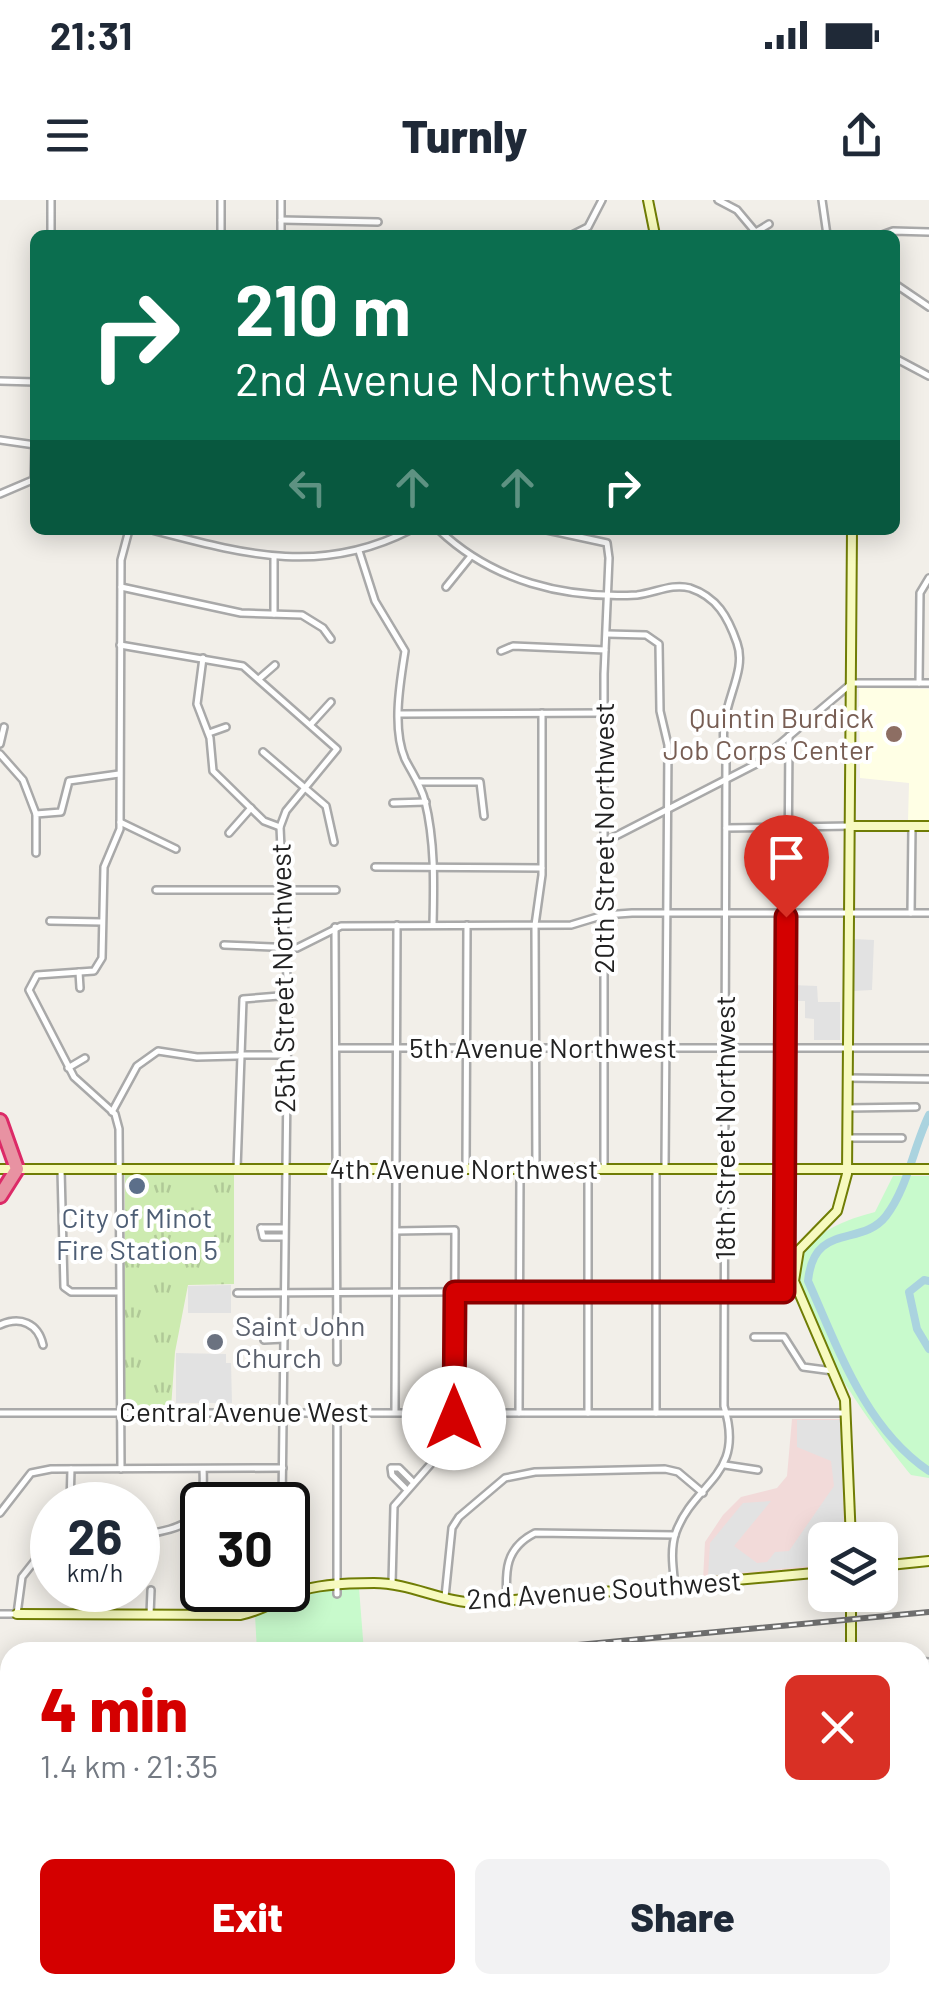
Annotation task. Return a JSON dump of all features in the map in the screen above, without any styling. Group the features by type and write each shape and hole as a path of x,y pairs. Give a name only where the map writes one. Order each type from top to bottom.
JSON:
{"highway":[{"path":"0,1122 16,1170 0,1196"}],"street":[{"path":"51,200 51,230"},
{"path":"220,200 221,230"},
{"path":"280,200 281,230"},
{"path":"582,230 588,227 602,200"},
{"path":"648,200 654,230"},
{"path":"718,200 737,210 754,230"},
{"path":"822,200 826,230"},
{"path":"281,220 378,222"},
{"path":"762,230 769,224"},
{"path":"900,231 929,232"},
{"path":"900,287 929,307"},
{"path":"900,361 929,376"},
{"path":"0,381 30,382"},
{"path":"0,440 30,444"},
{"path":"0,494 30,481"},
{"path":"121,1469 116,1292 119,1129 112,1112 68,1068 30,996 32,980 37,975 94,971 101,964 104,867 119,837 120,822 120,560 128,535"},
{"path":"170,535 274,557 359,550 397,535"},
{"path":"189,540 190,535"},
{"name":"18th Street Northwest","path":"445,535 470,556 539,586 608,595 655,593 679,586 713,598 722,608 740,656 720,734 726,828 724,1465"},
{"name":"20th Street Northwest","path":"581,535 607,544 604,1170"},
{"path":"851,1522 848,1413 796,1290 794,1270 799,1250 837,1212 848,1169 852,535"},
{"path":"359,550 375,601 400,640 404,656 400,714 404,758 426,802 434,867 432,925"},
{"path":"446,586 470,556"},
{"path":"274,557 274,615"},
{"path":"919,682 920,593 929,578"},
{"path":"120,587 241,613 302,615 323,628 330,639"},
{"path":"606,634 646,635 659,644 660,711 668,745 656,1414"},
{"path":"120,645 242,666 311,724 331,702"},
{"path":"501,650 514,646 605,650"},
{"path":"404,656 414,656"},
{"path":"203,658 197,704 209,733 213,771 264,821 280,827"},
{"path":"260,678 275,665"},
{"path":"604,842 725,781 789,736 852,683 929,683"},
{"path":"400,714 604,714"},
{"path":"536,1170 535,925 542,868 542,714"},
{"name":"25th Street Northwest","path":"283,1482 288,1000 280,827 286,811 337,749 311,724"},
{"path":"209,733 226,727"},
{"path":"0,744 4,728"},
{"path":"784,1292 789,736"},
{"path":"263,752 329,810 334,842"},
{"path":"0,754 23,780 36,814 36,853"},
{"path":"36,814 61,812 69,781 120,774"},
{"path":"419,782 480,782 484,816"},
{"path":"393,803 426,802"},
{"path":"229,833 251,808"},
{"path":"120,822 176,850"},
{"path":"726,828 929,826"},
{"path":"911,913 912,827"},
{"path":"375,867 542,868"},
{"path":"156,890 336,890"},
{"path":"224,945 287,944 297,948 335,927 571,925 604,915 666,913 929,913"},
{"path":"50,921 102,922"},
{"path":"395,1412 398,925"},
{"path":"466,1169 467,925"},
{"path":"335,927 337,1362"},
{"path":"79,972 80,988"},
{"path":"237,1169 242,998 278,996 288,1000"},
{"name":"5th Avenue Northwest","path":"338,1048 929,1048"},
{"path":"112,1112 136,1066 158,1051 196,1057 286,1055"},
{"path":"68,1068 85,1058"},
{"path":"847,1078 929,1079"},
{"path":"847,1108 916,1107"},
{"path":"847,1138 902,1138"},
{"name":"4th Avenue Northwest","path":"0,1169 929,1169"},
{"path":"520,1169 520,1412"},
{"path":"61,1170 63,1282 71,1292 116,1292"},
{"path":"588,1170 588,1413"},
{"name":"25th Street Northwest","path":"283,1228 263,1227 258,1232 263,1237 283,1237"},
{"path":"392,1584 394,1506 405,1488 450,1442 454,1412 455,1230 396,1231"},
{"path":"237,1293 796,1290"},
{"path":"0,1325 14,1320 28,1323 38,1332 43,1345"},
{"path":"754,1337 784,1338 802,1367 833,1371"},
{"path":"264,1340 284,1340"},
{"path":"337,1412 337,1590"},
{"name":"Central Avenue West","path":"0,1413 848,1413"},
{"path":"675,1586 675,1535 703,1493 724,1465 758,1470"},
{"path":"160,1531 194,1518 204,1490 203,1468"},
{"path":"0,1514 31,1473 284,1468"},
{"path":"405,1488 392,1475 392,1468 399,1468 412,1481"},
{"path":"71,1470 71,1482"},
{"path":"444,1600 450,1578 452,1528 459,1517 505,1478 534,1472 665,1470 678,1472 703,1493"},
{"path":"507,1601 507,1561 522,1540 535,1533 675,1535"},
{"path":"898,1564 929,1560"},
{"path":"17,1614 19,1586 30,1563"},
{"name":"2nd Avenue Southwest","path":"0,1614 256,1612 301,1590 392,1584 444,1600 507,1601 808,1574"},
{"path":"851,1612 851,1642"}],"shaded area":[{"name":"Quintin Burdick Job Corps Center","path":"859,688 929,689 929,822 908,822 909,783 860,778"},
{"path":"853,939 874,940 872,990 853,991"},
{"path":"791,985 817,986 818,1002 840,1002 840,1040 814,1040 814,1019 805,1018 805,1001 790,1001"},
{"path":"231,1285 231,1313 188,1313 188,1286"},
{"path":"176,1353 226,1354 226,1363 231,1363 232,1403 176,1403"},
{"path":"792,1419 844,1419 846,1522 808,1522 808,1570 703,1580 705,1542 723,1515 741,1497 777,1488 787,1476"},
{"path":"797,1420 842,1420 844,1522 809,1522 834,1486 831,1461 797,1447"},
{"path":"771,1501 734,1546 757,1563 767,1562 775,1552 789,1551 808,1524 808,1566 708,1576 710,1543 743,1503"}],"green space":[{"path":"125,1173 234,1173 234,1284 188,1285 175,1352 171,1408 124,1405"},
{"path":"893,1176 929,1176 929,1478 911,1475 858,1403 820,1340 800,1283 801,1261 813,1242 842,1223 875,1212"},
{"path":"359,1588 363,1642 256,1642 255,1615 310,1612 310,1591"}],"waterway":[{"path":"929,1115 900,1193 886,1216 876,1226 819,1250 808,1281 870,1410 887,1433 929,1471"},
{"path":"929,1281 924,1280 909,1292 917,1329 929,1349"}],"railway":[{"path":"609,1642 929,1612"}],"place":[{"name":"Quintin Burdick Job Corps Center","path":"894,734"},
{"name":"City of Minot Fire Station 5","path":"137,1186"},
{"name":"Saint John Church","path":"215,1342"}],"route":[{"path":"454,1418 455,1292 784,1292 786,917"}]}
